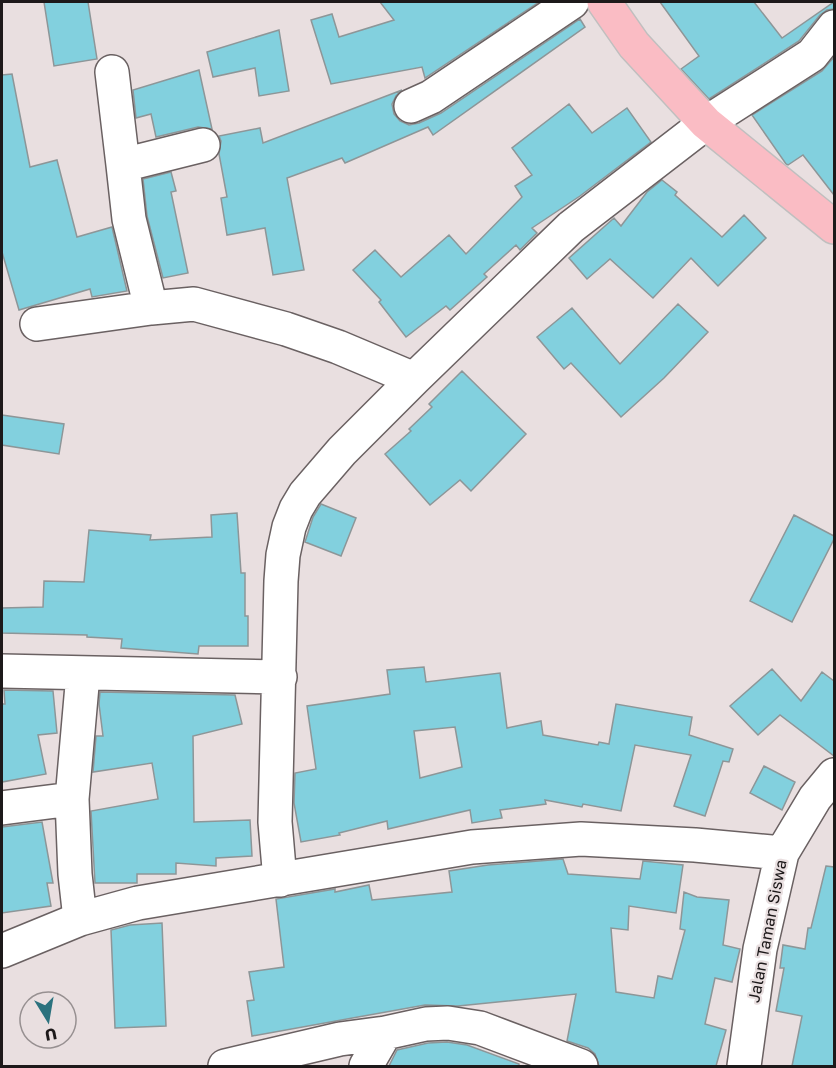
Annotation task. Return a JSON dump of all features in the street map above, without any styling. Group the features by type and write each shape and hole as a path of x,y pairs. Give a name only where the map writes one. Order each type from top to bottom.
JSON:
{"highway":[{"path":"604,2 634,45 706,123 834,227"}],"street":[{"path":"411,106 432,97 572,2"},
{"path":"280,880 275,822 283,555 289,527 305,494 342,451 571,227 706,123 812,55 834,27"},
{"path":"112,72 129,219 151,308"},
{"path":"123,165 203,145"},
{"path":"37,324 194,304 286,329 338,347 414,379"},
{"path":"2,670 82,674 280,677"},
{"path":"80,919 75,874 72,799 82,674"},
{"name":"Jalan Taman Siswa","path":"744,1066 760,949 782,853 815,798 834,775"},
{"path":"2,808 72,799"},
{"path":"2,951 80,919 138,903 192,892 280,880 472,847 581,838 782,853"},
{"path":"225,1066 340,1039 385,1033 426,1024 448,1023 480,1028 567,1064"},
{"path":"366,1066 385,1033"}],"building":[{"path":"44,2 88,2 97,59 54,66"},
{"path":"380,2 539,2 425,78 422,67 331,84 311,20 332,14 339,37 394,20"},
{"path":"660,2 754,2 782,38 834,2 834,9 827,10 820,15 799,41 709,99 681,69 699,56"},
{"path":"580,19 585,27 433,135 428,127 345,163 342,158 287,178 304,270 273,275 265,228 227,235 221,198 227,197 219,154 221,141 219,136 260,128 263,143 402,90 392,104 394,114 400,121 409,125 419,123 441,113"},
{"path":"279,30 289,91 259,96 255,68 213,77 207,52"},
{"path":"834,57 834,195 803,155 788,165 786,164 752,115 822,71"},
{"path":"199,70 212,129 198,127 156,137 151,114 136,118 133,90"},
{"path":"12,74 30,167 57,160 77,237 112,227 127,291 92,297 90,289 19,310 2,252 2,75"},
{"path":"569,104 592,133 627,108 651,142 580,196 532,228 537,233 520,250 516,245 484,274 487,277 450,310 446,306 406,337 379,302 381,300 353,270 375,250 401,277 449,235 466,254 522,197 515,186 532,175 512,148"},
{"path":"171,172 176,191 171,192 188,273 163,278 147,216 143,179"},
{"path":"662,180 677,192 675,195 722,237 744,215 766,238 718,286 691,258 653,298 610,259 587,279 569,258 614,218 621,226 647,192"},
{"path":"678,304 708,332 664,378 621,417 571,363 564,369 537,337 572,308 620,364"},
{"path":"462,371 526,434 471,491 460,480 430,505 385,454 411,431 409,429 432,407 429,404"},
{"path":"2,415 64,424 59,454 2,445"},
{"path":"321,504 356,518 341,556 305,542 313,517"},
{"path":"237,513 241,573 245,573 248,646 199,646 198,654 121,648 122,639 87,637 87,635 2,633 2,608 43,607 44,581 84,582 89,530 151,535 150,540 212,537 211,515"},
{"path":"794,515 834,536 834,539 792,622 750,601"},
{"path":"424,667 426,682 500,673 507,728 541,721 543,735 598,745 599,742 609,744 616,704 692,717 689,735 733,749 729,762 723,761 705,816 674,806 691,755 635,745 621,811 545,800 546,804 500,810 502,818 472,823 470,810 388,829 387,821 339,833 340,835 301,842 294,803 295,773 316,769 307,706 390,694 387,670","holes":["455,727 462,767 420,778 414,731"]},
{"path":"772,669 801,701 822,672 834,681 834,756 780,715 758,735 730,706"},
{"path":"4,690 53,691 57,733 38,735 46,774 2,782"},
{"path":"100,692 235,695 242,724 193,736 194,822 250,820 252,856 216,858 216,866 176,863 176,874 137,874 137,883 95,883 91,811 158,799 152,763 93,772 96,736 103,736 99,704"},
{"path":"764,766 795,782 782,810 750,793"},
{"path":"42,822 53,883 47,883 51,906 2,913 2,827"},
{"path":"563,859 568,874 640,879 643,861 683,865 676,913 629,906 628,930 611,928 616,992 654,998 658,976 672,979 685,930 680,929 684,892 697,897 729,900 723,945 740,949 732,982 715,978 705,1024 726,1030 716,1066 599,1066 595,1054 588,1048 567,1041 576,994 458,1006 425,1005 252,1036 247,1001 254,1000 249,972 284,967 276,899 335,889 335,892 369,885 372,900 452,892 449,871 488,865"},
{"path":"826,866 834,867 834,1066 792,1066 802,1016 776,1011 784,968 780,968 783,945 805,949 808,928 811,928"},
{"path":"162,923 166,1026 115,1028 111,930 130,925"},
{"path":"447,1042 467,1045 519,1064 519,1066 389,1066 397,1050 428,1043"}]}
